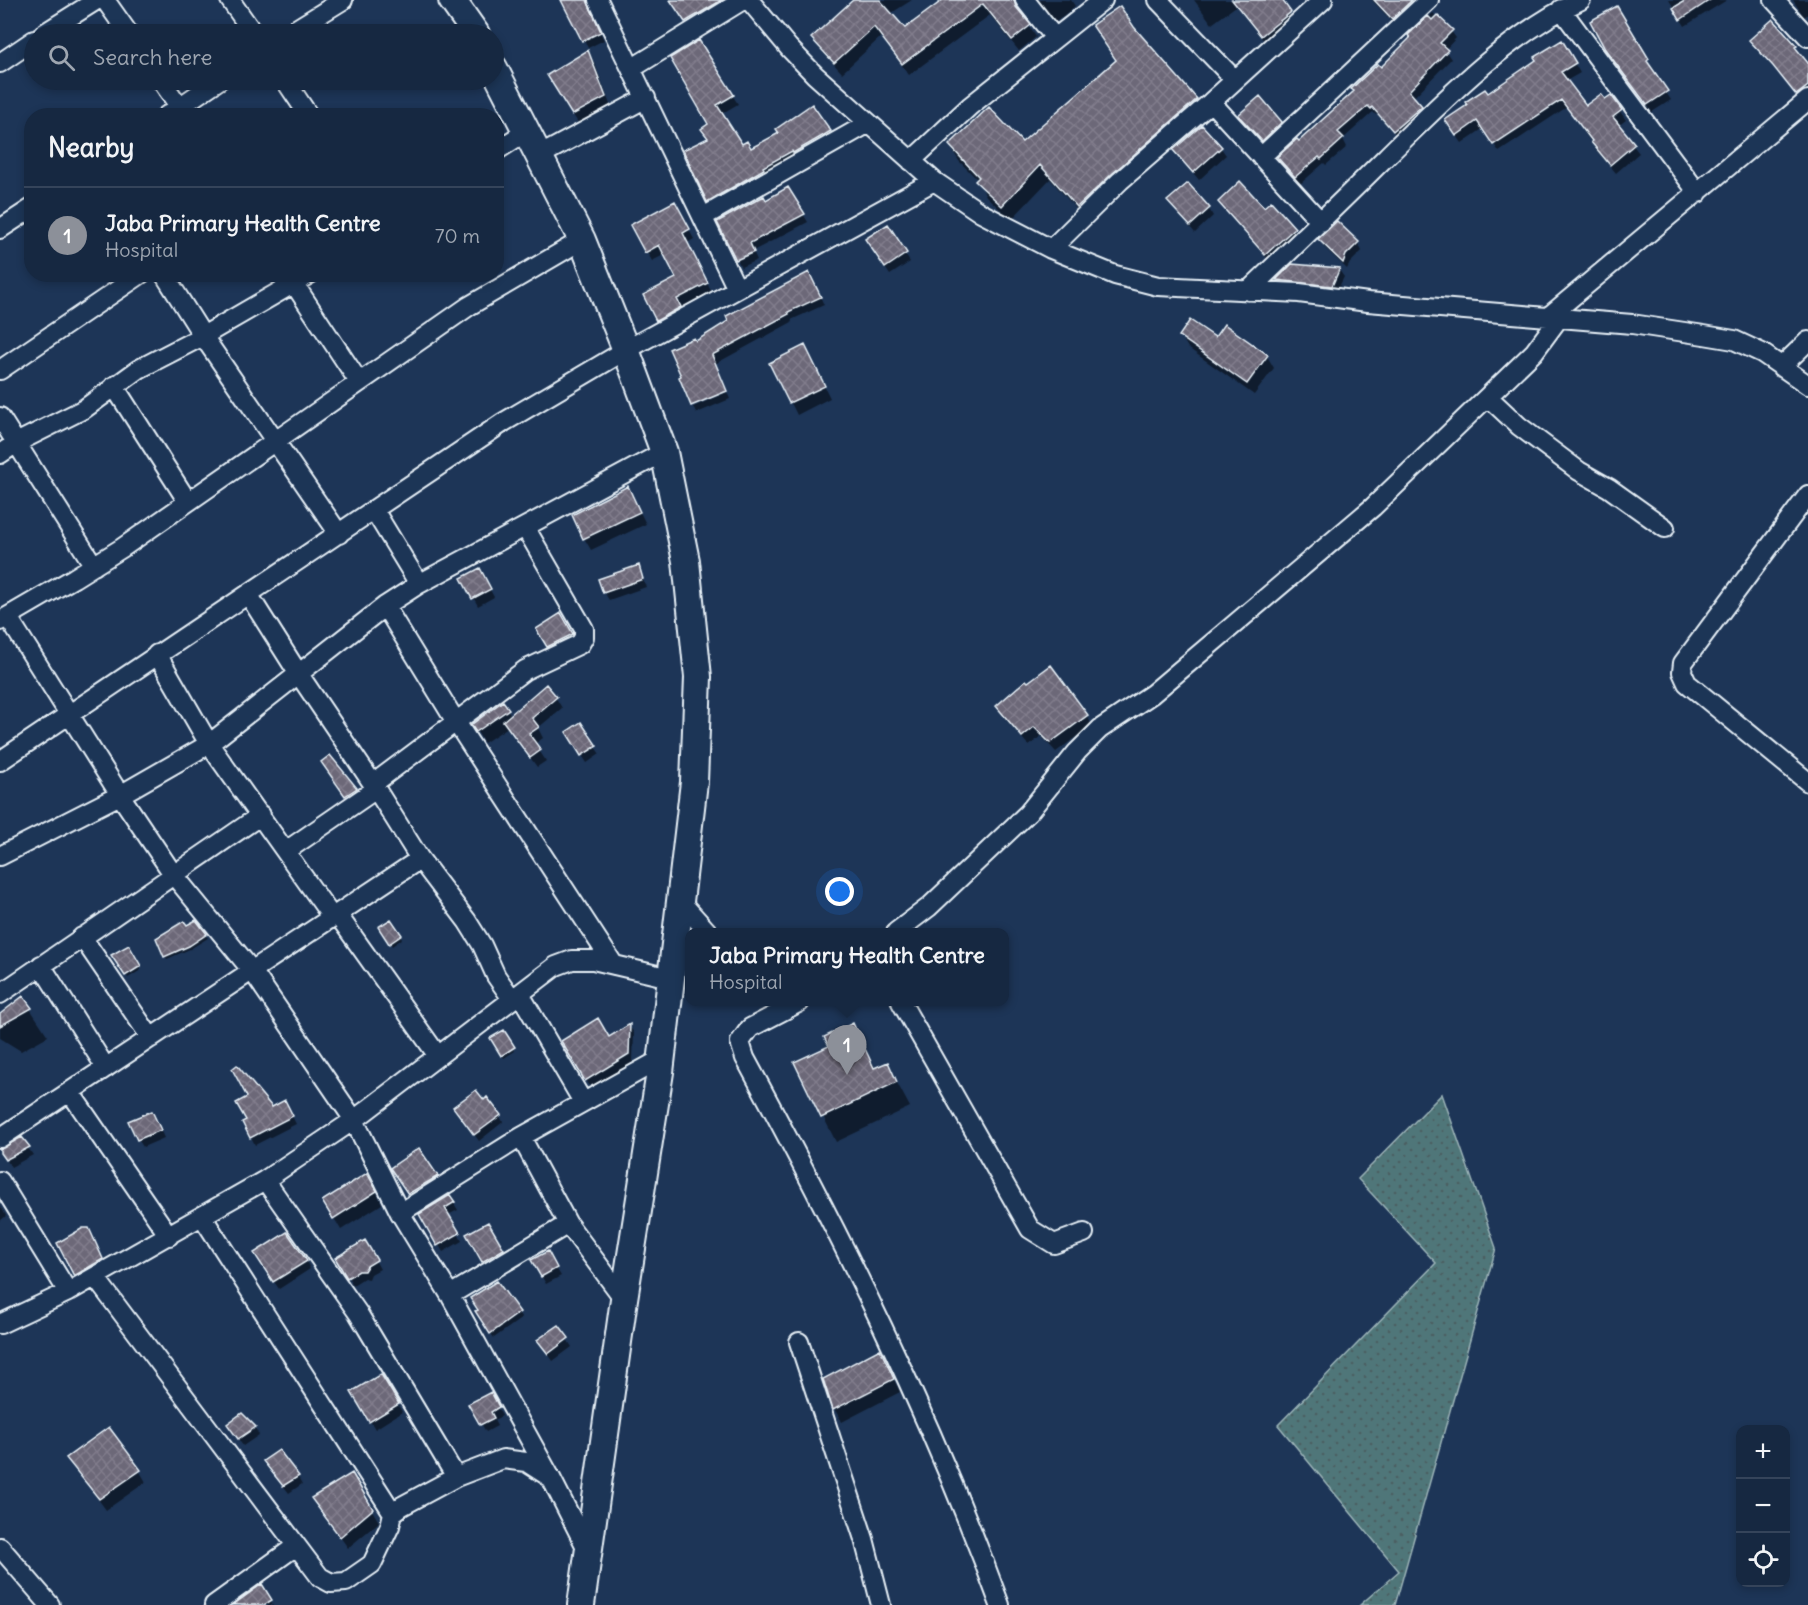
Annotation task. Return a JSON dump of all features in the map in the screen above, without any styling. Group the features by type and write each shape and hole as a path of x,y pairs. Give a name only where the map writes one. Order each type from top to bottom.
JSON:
{"main road":[{"path":"452,0 469,24"},
{"path":"466,0 473,24"},
{"path":"504,88 582,240 664,452 686,561 698,677 694,783 681,902 661,1059 580,1605"}],"street":[{"path":"59,24 98,0"},
{"path":"105,0 122,24"},
{"path":"230,0 247,24"},
{"path":"304,24 343,0"},
{"path":"598,0 737,289"},
{"path":"631,69 743,0"},
{"path":"749,0 802,62 934,181 981,213 1051,249 1115,275 1158,286 1299,293 1368,302 1632,324 1734,340 1762,353 1808,385"},
{"path":"1025,0 1056,38"},
{"path":"911,161 970,106 1103,0"},
{"path":"1158,0 1235,80"},
{"path":"1051,249 1120,181 1323,0"},
{"path":"1261,157 1430,0"},
{"path":"1248,291 1454,91 1503,50 1561,9 1581,0"},
{"path":"1774,0 1808,38"},
{"path":"1561,9 1698,192"},
{"path":"0,63 24,47"},
{"path":"166,90 175,108"},
{"path":"182,108 206,90"},
{"path":"292,90 304,108"},
{"path":"539,156 646,98"},
{"path":"902,928 929,907 1028,813 1077,752 1100,729 1152,694 1373,507 1534,352 1553,318 1808,100"},
{"path":"1211,102 1321,222"},
{"path":"703,217 869,123"},
{"path":"504,146 526,131"},
{"path":"0,761 504,422 626,350 934,181"},
{"path":"0,229 24,213"},
{"path":"582,240 469,306 94,566 4,619 172,874 253,972 354,1120 400,1213 450,1295 551,1478 588,1551"},
{"path":"0,370 129,282"},
{"path":"169,282 203,336 339,534"},
{"path":"0,454 18,442 84,409 139,369 203,336 291,282"},
{"path":"300,282 359,382"},
{"path":"1781,367 1808,341"},
{"path":"114,386 188,502"},
{"path":"1488,397 1519,426 1579,471 1609,488 1665,528"},
{"path":"0,417 18,442 94,566"},
{"path":"1,854 120,795 209,744 298,673 386,606 419,584 664,452"},
{"path":"1808,495 1683,663 1682,672 1687,683 1808,782"},
{"path":"374,510 419,584"},
{"path":"286,851 375,787 525,670 580,644 584,637 584,629 525,527"},
{"path":"248,594 420,859 467,921 482,945 496,976 516,997 583,1101"},
{"path":"386,606 456,722 614,965"},
{"path":"157,654 209,744 438,1056"},
{"path":"0,994 261,815"},
{"path":"0,1138 420,859"},
{"path":"681,902 704,928"},
{"path":"82,937 152,1038"},
{"path":"0,1324 68,1292 265,1180 354,1120 556,966 572,960 593,960 670,978"},
{"path":"41,965 106,1068"},
{"path":"779,1006 750,1029 740,1042 745,1058 811,1180 886,1331 976,1540 1000,1605"},
{"path":"904,1006 1030,1229 1054,1244 1084,1233"},
{"path":"400,1213 521,1137 661,1059"},
{"path":"70,1092 169,1236"},
{"path":"521,1137 568,1224 624,1299"},
{"path":"265,1180 358,1313 456,1477"},
{"path":"0,1181 6,1205 68,1292"},
{"path":"202,1216 393,1513"},
{"path":"450,1295 568,1224"},
{"path":"94,1277 320,1577 331,1583 346,1582 372,1564 390,1526 393,1513 456,1477 503,1459 526,1462 551,1478"},
{"path":"799,1341 864,1539 881,1605"},
{"path":"214,1605 296,1546"},
{"path":"2,1553 50,1605"}],"green space":[{"path":"1442,1094 1496,1248 1395,1605 1360,1605 1399,1571 1278,1425 1436,1263 1358,1179"}],"building":[{"path":"561,0 587,0 601,32 582,41"},
{"path":"670,0 722,0 685,22"},
{"path":"853,0 880,0 905,28 943,0 1014,0 1016,7 1031,25 1012,40 983,4 902,64 874,27 834,63 811,38"},
{"path":"1232,0 1282,0 1291,12 1261,36"},
{"path":"1374,0 1412,0 1392,19"},
{"path":"1686,0 1710,0 1680,20 1673,8"},
{"path":"1120,6 1134,27 1197,99 1077,207 1040,165 1002,206 975,181 979,177 949,145 989,107 1022,142 1116,60 1092,25"},
{"path":"1617,6 1649,59 1647,61 1668,91 1647,105 1605,49 1590,21"},
{"path":"1437,15 1453,30 1440,43 1448,50 1409,91 1422,106 1393,131 1372,107 1371,109 1368,106 1338,132 1344,138 1321,159 1319,157 1295,177 1277,157 1297,139 1299,141 1354,91 1351,89 1378,64 1381,67 1410,38 1408,35 1428,16 1432,20"},
{"path":"1773,19 1797,46 1795,47 1808,63 1808,86 1796,95 1749,40"},
{"path":"699,40 734,95 717,105 742,144 747,141 751,148 779,133 776,129 812,104 831,131 763,167 764,169 707,202 683,150 708,138 701,129 708,124 670,58"},
{"path":"1562,40 1576,63 1561,72 1586,105 1601,94 1605,99 1611,95 1622,110 1613,117 1635,144 1610,165 1561,100 1493,145 1477,121 1456,136 1445,120 1467,105 1465,102 1485,89 1488,93 1536,60 1534,57"},
{"path":"588,50 606,97 572,115 547,75"},
{"path":"1260,96 1282,122 1262,141 1238,115"},
{"path":"1202,125 1222,147 1193,173 1173,150"},
{"path":"1240,181 1264,207 1271,201 1295,228 1265,255 1218,202"},
{"path":"1188,183 1210,208 1190,226 1167,201"},
{"path":"788,187 805,214 750,243 754,252 736,260 717,222 764,196 766,200"},
{"path":"675,201 690,229 683,233 708,283 677,299 681,307 656,321 643,295 676,278 659,245 645,253 630,225"},
{"path":"1337,221 1359,242 1346,255 1343,263 1318,239"},
{"path":"888,224 907,253 885,268 865,239"},
{"path":"1292,264 1340,268 1332,286 1276,280"},
{"path":"809,272 821,297 788,312 789,314 712,355 727,391 691,406 669,349 694,338 696,341 728,321 726,316"},
{"path":"1190,320 1215,337 1224,324 1268,355 1247,384 1179,336"},
{"path":"805,345 825,386 789,403 769,363"},
{"path":"628,486 640,512 583,539 572,515"},
{"path":"639,565 643,579 603,593 598,579"},
{"path":"480,568 491,589 472,599 461,578"},
{"path":"561,613 573,634 547,647 536,629"},
{"path":"1051,665 1088,715 1050,743 1034,727 1022,737 996,706 1026,680 1028,682"},
{"path":"546,684 557,697 532,718 539,727 529,734 541,750 530,758 503,721"},
{"path":"503,701 509,709 476,732 471,725"},
{"path":"581,722 597,746 581,756 566,732"},
{"path":"330,755 357,788 345,796 321,762"},
{"path":"391,919 402,935 389,944 378,927"},
{"path":"196,920 207,934 189,946 164,957 156,938 184,921 187,925"},
{"path":"129,945 141,966 125,976 111,955"},
{"path":"23,996 32,1008 0,1026 0,1014"},
{"path":"598,1018 609,1037 630,1024 629,1054 585,1081 561,1041"},
{"path":"853,1023 874,1068 888,1062 897,1082 821,1118 794,1062 829,1046 824,1037"},
{"path":"504,1030 515,1047 501,1056 490,1038"},
{"path":"237,1065 272,1107 285,1100 293,1116 250,1138 242,1122 246,1120 236,1103 247,1097 232,1069"},
{"path":"476,1090 484,1100 487,1097 501,1115 474,1135 453,1107"},
{"path":"152,1111 161,1130 137,1140 128,1121"},
{"path":"22,1137 30,1147 5,1160 0,1149"},
{"path":"419,1148 438,1176 408,1194 390,1168"},
{"path":"367,1173 377,1191 333,1219 322,1201"},
{"path":"450,1195 455,1202 445,1208 460,1233 437,1246 419,1214"},
{"path":"488,1222 504,1249 482,1262 466,1234"},
{"path":"83,1228 89,1228 103,1259 74,1276 57,1243"},
{"path":"287,1232 307,1261 273,1282 254,1253"},
{"path":"365,1240 377,1260 367,1266 364,1271 359,1271 347,1278 335,1258"},
{"path":"548,1251 557,1268 541,1277 531,1260"},
{"path":"497,1281 520,1312 490,1334 475,1311 478,1310 470,1298"},
{"path":"559,1325 569,1338 548,1354 537,1340"},
{"path":"880,1349 894,1379 833,1410 823,1379"},
{"path":"381,1374 399,1404 369,1422 351,1392"},
{"path":"491,1392 499,1407 491,1412 494,1418 480,1425 468,1404"},
{"path":"242,1413 256,1427 238,1439 227,1424"},
{"path":"109,1427 141,1470 99,1499 66,1458"},
{"path":"279,1450 299,1476 283,1486 263,1461"},
{"path":"352,1473 373,1509 340,1537 311,1498"},
{"path":"262,1584 272,1600 264,1605 233,1605"}],"place":[{"name":"Jaba Primary Health Centre","path":"847,1075"}]}
